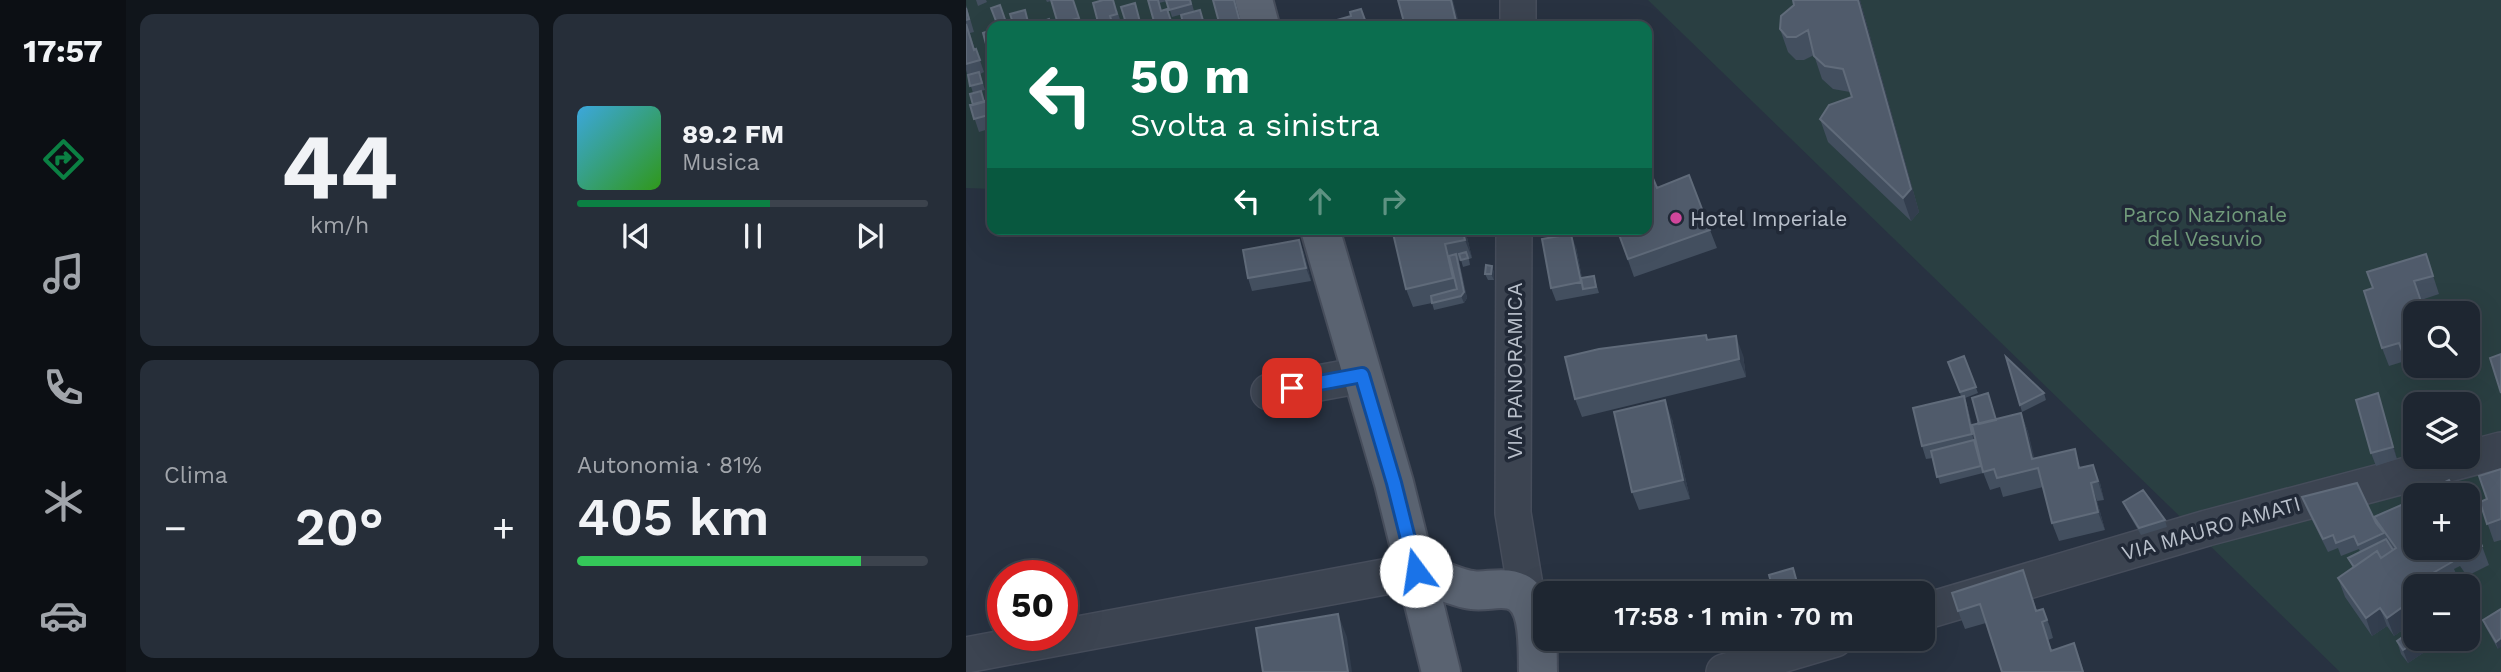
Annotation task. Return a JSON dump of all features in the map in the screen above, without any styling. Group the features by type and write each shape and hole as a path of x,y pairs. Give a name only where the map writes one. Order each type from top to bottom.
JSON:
{"main road":[{"path":"1253,0 1259,21"},
{"path":"1322,235 1394,483 1442,672"},
{"path":"1416,571 1482,589 1514,591 1528,604 1537,625 1538,672"},
{"path":"1442,672 1450,617 1482,589"}],"street":[{"path":"1518,0 1518,21"},
{"name":"VIA PANORAMICA","path":"1514,235 1513,513 1528,604"},
{"path":"1269,392 1362,375"},
{"name":"VIA MAURO AMATI","path":"1935,608 2207,528 2501,450"},
{"name":"VIA PANORAMICA","path":"1482,589 1513,513"},
{"path":"966,655 1416,571"},
{"path":"1724,672 1795,651"}],"green space":[{"path":"966,0 1237,0 1243,21 987,21 987,189 966,188"},
{"name":"Parco Nazionale del Vesuvio","path":"1648,0 2501,0 2501,672 2340,672"}],"building":[{"path":"1051,0 1073,0 1079,18 1057,21"},
{"path":"1113,0 1117,14 1110,16 1112,21 1098,21 1093,3"},
{"path":"1148,0 1158,0 1161,11 1167,9 1171,21 1154,21"},
{"path":"1166,0 1190,0 1191,4 1169,10"},
{"path":"1213,0 1234,0 1240,21 1219,21"},
{"path":"1398,0 1451,0 1456,21 1404,21"},
{"path":"1793,0 1858,0 1911,189 1903,198 1820,119 1829,105 1852,97 1843,69 1825,66 1814,56 1808,30 1796,37 1787,37 1780,29 1781,16 1794,5"},
{"path":"1135,3 1140,21 1125,21 1121,7"},
{"path":"1000,5 1006,21 996,21 991,8"},
{"path":"1361,9 1365,20 1334,21 1351,16 1350,12"},
{"path":"1025,10 1028,21 1012,21 1010,14"},
{"path":"1200,10 1203,21 1183,21 1181,15"},
{"path":"966,24 980,60 966,64"},
{"path":"979,72 982,83 970,86 968,75"},
{"path":"981,91 984,102 973,105 970,94"},
{"path":"987,100 987,115 974,119 970,105"},
{"path":"1689,175 1710,230 1628,259 1619,235 1652,235 1652,176 1657,188"},
{"path":"1393,235 1464,235 1465,240 1445,244 1453,278 1406,289"},
{"path":"1571,235 1581,282 1551,288 1542,239"},
{"path":"1299,240 1306,268 1248,278 1243,250"},
{"path":"1466,252 1468,258 1461,260 1459,254"},
{"path":"1456,254 1464,292 1461,296 1432,303 1431,296 1457,289 1449,256"},
{"path":"2426,254 2433,276 2414,281 2421,301 2403,301 2403,354 2399,343 2382,348 2364,291 2373,288 2367,272"},
{"path":"1486,265 1492,266 1491,274 1485,274"},
{"path":"1594,276 1596,287 1583,289 1581,278"},
{"path":"1706,335 1707,340 1736,336 1739,359 1575,399 1565,357 1599,349"},
{"path":"2501,354 2501,393 2490,358"},
{"path":"1964,356 1976,387 1960,392 1948,362"},
{"path":"2006,357 2044,393 2020,405"},
{"path":"1988,393 1996,420 1979,424 1972,398"},
{"path":"2378,393 2393,447 2371,453 2356,400"},
{"path":"1964,396 1972,434 1922,446 1913,408"},
{"path":"1665,400 1683,480 1632,492 1614,412"},
{"path":"2021,413 2032,459 2075,449 2079,468 2093,465 2098,481 2091,483 2098,512 2052,523 2038,468 1997,478 1994,469 1983,472 1972,425"},
{"path":"1974,440 1981,466 1937,477 1931,451"},
{"path":"2501,469 2501,519 2487,524 2480,502 2487,499 2479,476"},
{"path":"2357,483 2376,523 2384,533 2358,545 2354,536 2336,543 2333,535 2323,539 2302,497"},
{"path":"2143,490 2165,520 2139,528 2123,502"},
{"path":"2403,504 2403,560 2452,562 2431,574 2403,574 2403,607 2387,618 2380,608 2366,618 2338,578 2377,551 2381,558 2396,548 2374,517"},
{"path":"2386,539 2393,550 2381,558 2377,551 2354,567 2348,558"},
{"path":"1793,568 1797,581 1771,581 1769,575"},
{"path":"2023,570 2036,611 2043,609 2047,620 2042,622 2051,651 2074,643 2083,672 2002,672 1980,604 1958,611 1952,593"},
{"path":"2501,609 2501,638 2496,642 2483,620"},
{"path":"1338,614 1348,672 1263,672 1256,628"},
{"path":"2403,637 2403,650 2397,641"}],"place":[{"name":"Hotel Imperiale","path":"1676,218"}],"route":[{"path":"1292,388 1362,375 1394,483 1416,571"}]}
